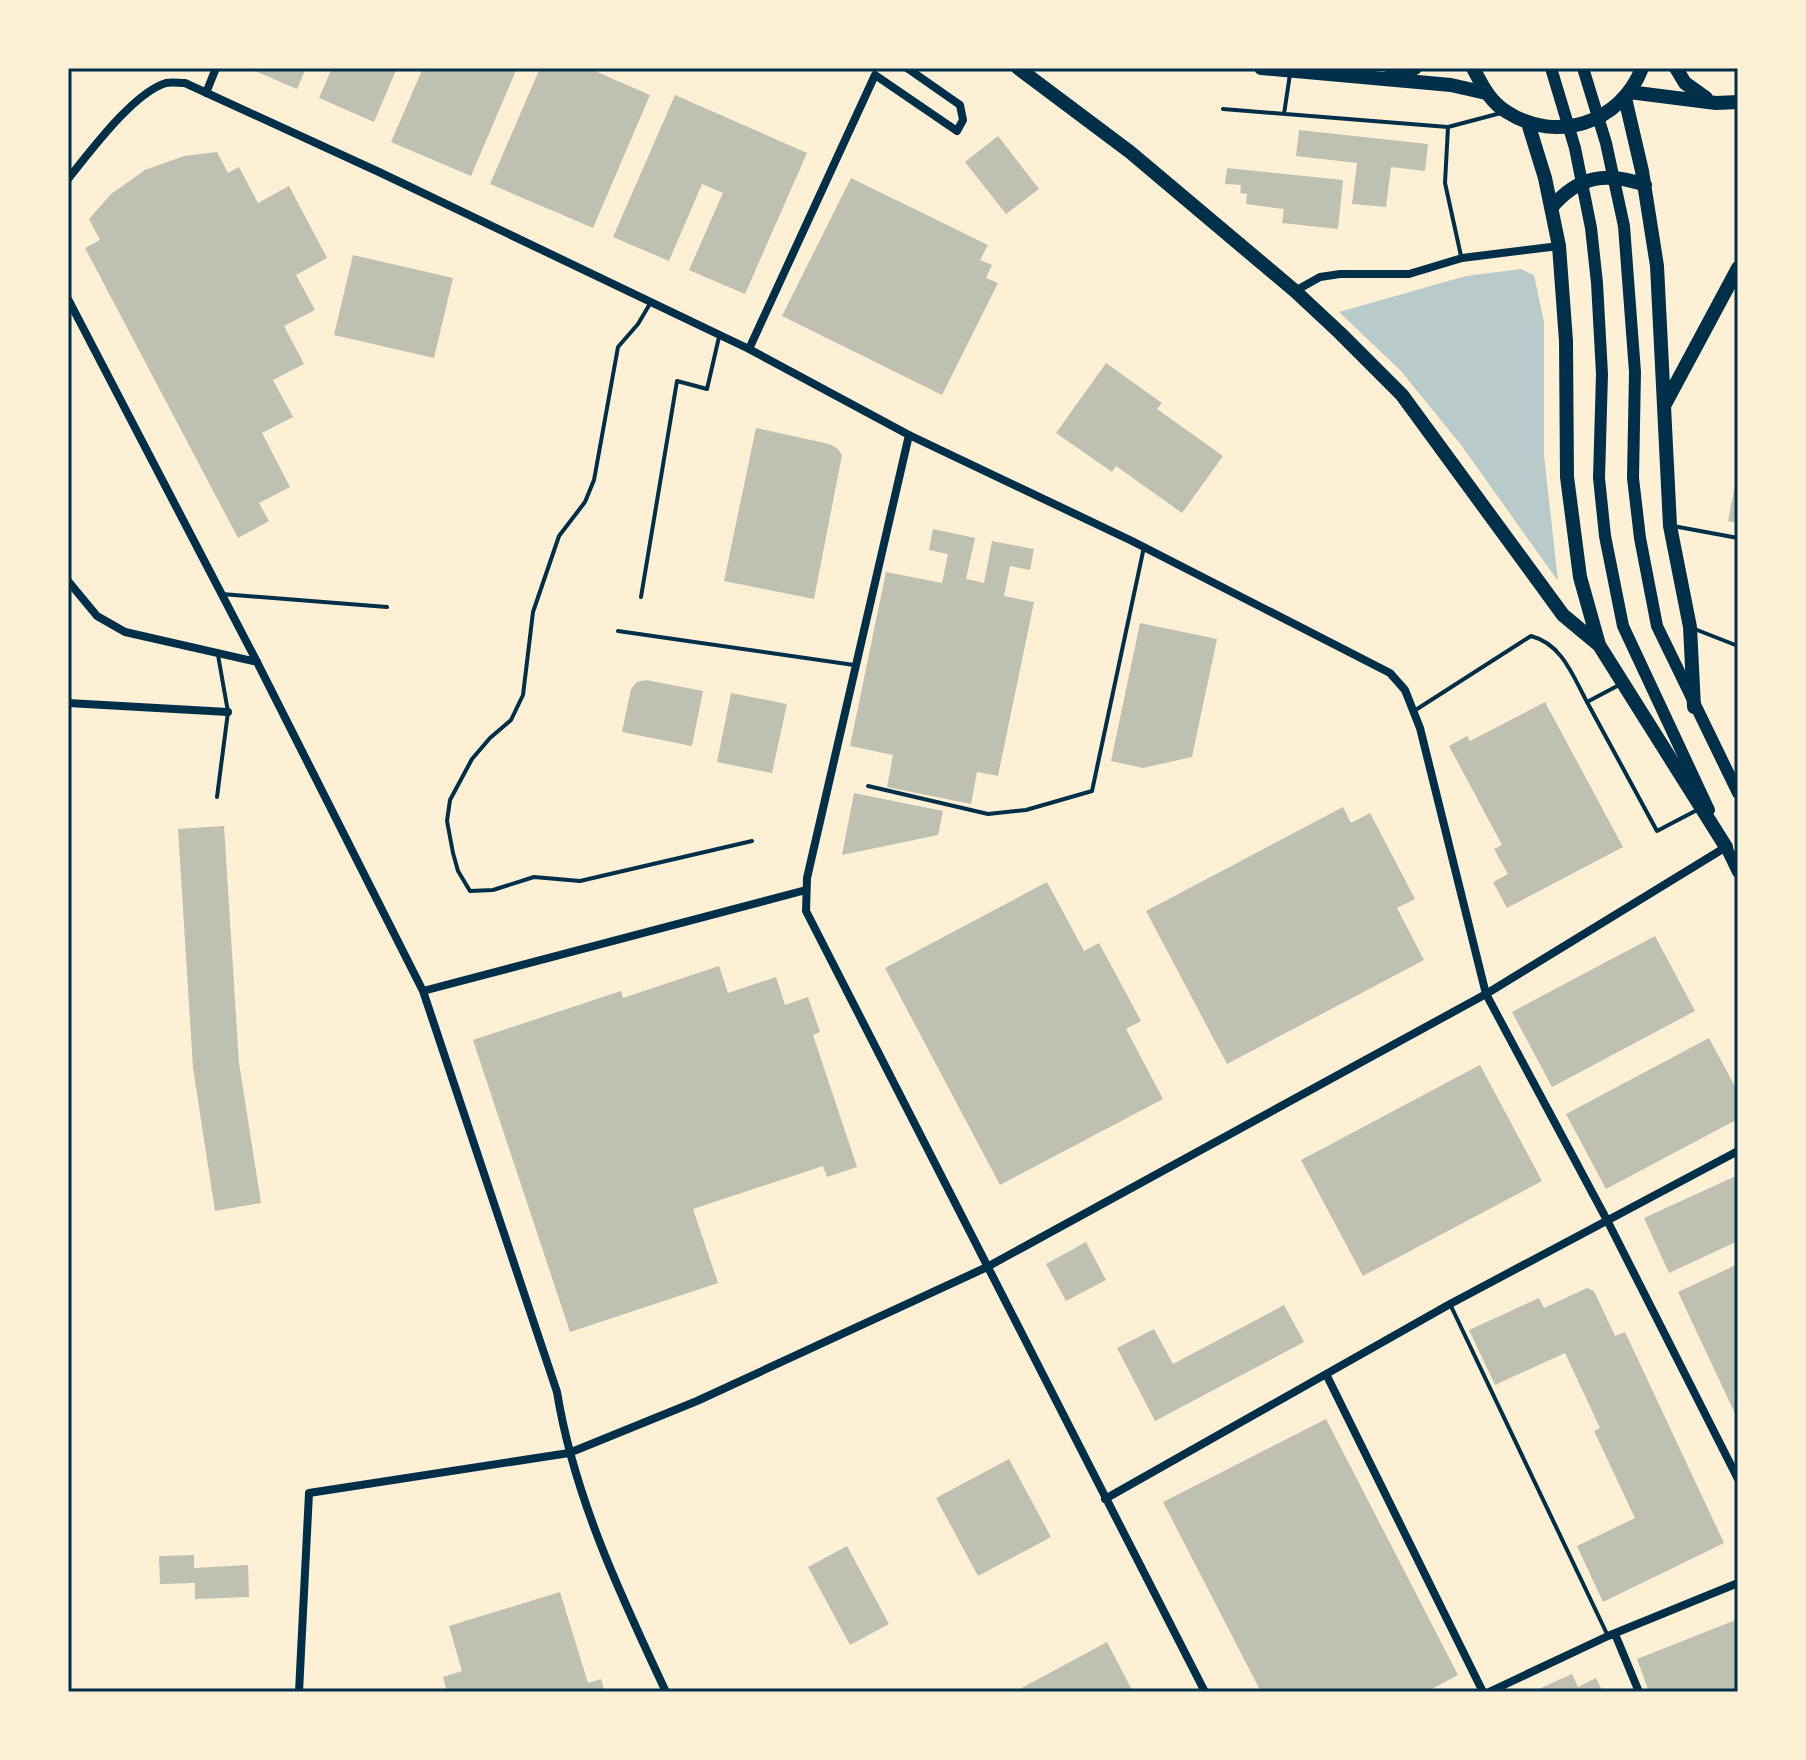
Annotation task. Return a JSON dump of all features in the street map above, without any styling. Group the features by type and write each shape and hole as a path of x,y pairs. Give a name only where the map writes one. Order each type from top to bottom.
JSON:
{"highway":[{"path":"1018,68 1130,152 1295,291 1402,395 1563,615 1599,645"},
{"path":"1261,68 1451,85 1486,93"},
{"path":"1361,78 1396,75 1415,68"},
{"path":"1473,68 1486,93 1505,111 1528,123 1558,128 1588,123 1609,112 1627,95 1642,68"},
{"path":"1676,68 1685,83 1716,103"},
{"path":"1627,95 1738,102"},
{"path":"1627,95 1657,266 1670,526 1690,627 1694,707"},
{"path":"1528,123 1545,178 1559,246 1566,341 1567,477 1580,577 1599,645 1726,847"},
{"path":"1551,208 1570,189 1598,178 1615,177 1645,185"},
{"path":"1664,406 1738,268"}],"main road":[{"path":"1551,68 1575,148 1591,228 1602,374 1599,478 1605,536 1623,626 1738,872"},
{"path":"1583,68 1606,143 1624,226 1635,372 1633,478 1640,538 1657,626 1738,793"}],"street":[{"path":"206,93 216,68"},
{"path":"749,349 875,75 957,131 963,120 960,105 907,68"},
{"path":"68,179 108,130 132,107 169,82 185,83 749,349 909,435 1144,547 1390,673 1405,690 1414,711 1486,994 1608,1222 1738,1479"},
{"path":"1295,291 1320,277 1409,274 1462,258 1559,246"},
{"path":"68,299 257,662 423,991 557,1392 569,1453 597,1533 666,1692"},
{"path":"909,435 806,890 806,911 1205,1692"},
{"path":"68,581 97,616 125,632 257,662"},
{"path":"68,703 228,712"},
{"path":"299,1692 309,1493 569,1453 697,1401 987,1267 1486,994 1726,847"},
{"path":"423,991 806,890"},
{"path":"1105,1499 1450,1304 1738,1151"},
{"path":"1326,1374 1486,1692 1738,1583"},
{"path":"1612,1635 1639,1692"}],"lane":[{"path":"1284,114 1290,71"},
{"path":"1223,109 1448,127 1505,111"},
{"path":"1448,127 1445,183 1462,258"},
{"path":"651,302 638,324 618,347 594,480 585,502 559,536 533,612 526,649 523,695 511,720 472,759 450,800 447,821 458,871 470,891 493,890 534,877 580,881 752,841"},
{"path":"641,597 677,381 707,389 719,335"},
{"path":"1670,526 1738,538"},
{"path":"868,786 988,814 1026,810 1092,791 1144,547"},
{"path":"220,594 387,607"},
{"path":"1690,627 1738,646"},
{"path":"618,631 856,665"},
{"path":"1414,711 1531,636 1547,640 1565,660 1657,831 1701,808"},
{"path":"217,797 228,712 218,655"},
{"path":"1587,702 1623,683"},
{"path":"1450,1304 1612,1635"}],"shaded area":[{"path":"1521,269 1534,275 1544,322 1544,455 1558,581 1461,445 1401,371 1339,312 1466,276"}],"building":[{"path":"248,68 306,68 297,89"},
{"path":"332,68 397,68 374,122 319,98"},
{"path":"423,68 517,68 471,176 391,142"},
{"path":"540,68 588,68 650,95 593,228 490,184"},
{"path":"675,95 807,153 745,294 689,270 723,193 702,184 669,261 613,237"},
{"path":"1299,130 1428,144 1425,171 1391,167 1386,207 1352,204 1357,163 1296,156"},
{"path":"998,136 1039,189 1006,214 965,162"},
{"path":"217,152 228,173 239,167 258,203 289,186 327,258 296,275 315,310 284,326 304,364 273,380 293,417 262,433 290,487 259,503 269,521 238,538 85,248 100,240 89,219 111,194 145,170 184,156"},
{"path":"1227,168 1343,180 1338,229 1282,223 1284,209 1246,204 1247,194 1240,193 1241,185 1225,184"},
{"path":"851,178 988,245 980,260 992,265 986,278 998,283 942,395 782,316"},
{"path":"353,255 453,278 434,358 334,335"},
{"path":"1106,363 1162,403 1157,409 1223,456 1182,513 1116,466 1112,472 1056,433"},
{"path":"756,428 829,444 842,455 814,599 724,581"},
{"path":"1738,475 1738,523 1728,521"},
{"path":"933,529 975,538 966,579 984,583 992,541 1034,549 1030,570 1010,566 1004,596 1034,602 998,776 977,772 971,804 887,787 893,755 850,746 886,572 942,583 948,554 929,550"},
{"path":"1140,623 1217,639 1192,757 1143,768 1111,761"},
{"path":"646,680 703,691 692,746 622,732 631,689 637,682"},
{"path":"731,693 787,704 772,773 717,762"},
{"path":"1545,702 1623,847 1507,908 1493,882 1508,874 1494,849 1502,845 1449,746 1467,736 1470,741"},
{"path":"854,793 943,811 938,835 842,855"},
{"path":"1343,807 1351,823 1370,813 1415,899 1397,908 1424,960 1227,1064 1146,911"},
{"path":"224,826 239,1063 261,1203 215,1211 193,1068 178,829"},
{"path":"1047,882 1084,951 1099,943 1141,1021 1126,1029 1163,1099 1000,1185 885,968"},
{"path":"1655,936 1695,1011 1552,1087 1512,1012"},
{"path":"719,966 728,993 776,977 785,1005 808,997 820,1032 813,1035 857,1167 827,1177 823,1166 693,1209 718,1283 570,1332 473,1040 621,991 623,998"},
{"path":"1709,1038 1738,1092 1738,1119 1606,1189 1566,1114"},
{"path":"1480,1065 1542,1181 1363,1276 1301,1160"},
{"path":"1738,1175 1738,1241 1669,1273 1644,1218"},
{"path":"1086,1242 1106,1280 1066,1301 1046,1264"},
{"path":"1738,1264 1738,1420 1678,1292"},
{"path":"1587,1288 1594,1291 1615,1336 1625,1332 1724,1543 1603,1602 1577,1546 1635,1518 1594,1431 1600,1428 1565,1353 1495,1385 1469,1330 1539,1298 1544,1308"},
{"path":"1284,1305 1304,1342 1155,1421 1117,1348 1154,1329 1173,1364"},
{"path":"1326,1419 1458,1675 1426,1692 1261,1692 1163,1502"},
{"path":"1009,1459 1051,1537 978,1576 936,1498"},
{"path":"847,1546 889,1624 850,1645 808,1567"},
{"path":"194,1555 194,1568 248,1565 249,1597 195,1599 195,1583 160,1584 159,1556"},
{"path":"560,1592 588,1683 601,1679 605,1692 447,1692 443,1677 462,1671 449,1626"},
{"path":"1738,1619 1738,1692 1649,1692 1637,1659"},
{"path":"1107,1642 1133,1692 1014,1692"},
{"path":"1572,1674 1578,1687 1596,1678 1603,1692 1532,1692"}]}
